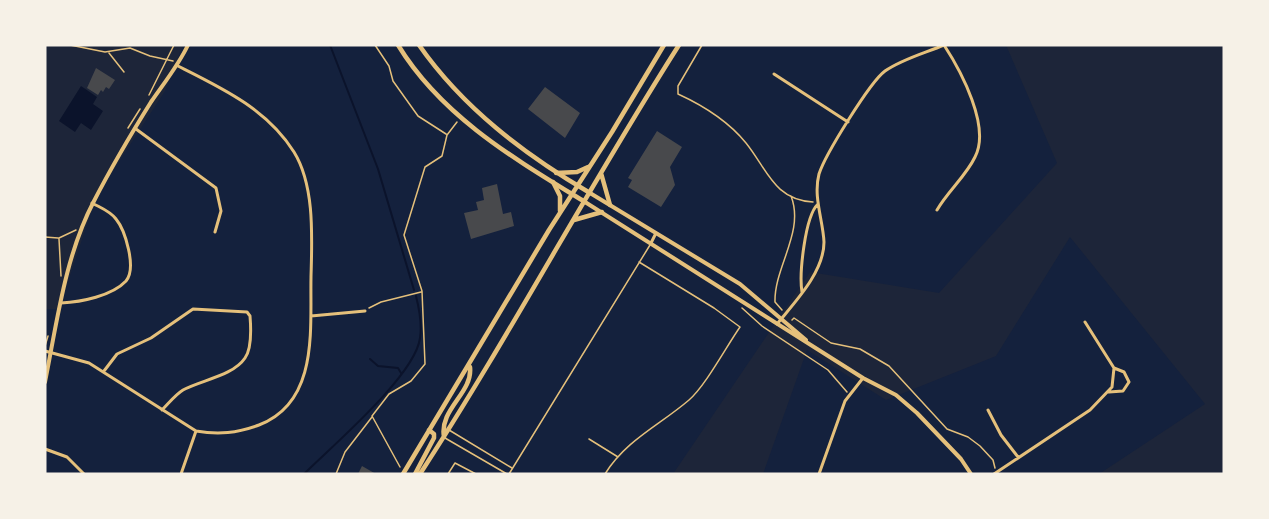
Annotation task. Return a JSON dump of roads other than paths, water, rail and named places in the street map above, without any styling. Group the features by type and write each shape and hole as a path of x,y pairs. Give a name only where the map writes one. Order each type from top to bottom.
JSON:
{"main road":[{"path":"398,45 430,90 460,117 489,141 585,202"},
{"path":"419,45 434,67 471,106 556,173 590,192"},
{"path":"403,474 470,366 560,212 664,45"},
{"path":"420,474 679,45"},
{"path":"556,173 577,172 590,165"},
{"path":"601,173 610,205"},
{"path":"553,182 560,196 560,212"},
{"path":"574,220 602,212"},
{"path":"444,437 444,418 470,376 470,366"},
{"path":"415,474 434,438 434,434 429,430"}],"street":[{"path":"45,382 74,251 92,203 136,129 179,65 188,45"},
{"path":"777,324 802,292 819,264 824,244 818,203 819,174 848,122 884,72 944,45 978,117 981,144 975,159 937,210"},
{"path":"45,349 89,363 104,371 196,431 228,434 267,422 288,405 303,381 308,362 311,316 312,237 305,183 294,153 265,117 249,104 179,65"},
{"path":"774,74 848,122"},
{"path":"136,129 216,188 221,211 215,232"},
{"path":"590,192 740,284 818,350"},
{"path":"585,202 863,378 896,394 961,459 971,474"},
{"path":"61,303 91,299 125,282 130,275 131,267 119,223 110,213 92,203"},
{"path":"802,292 800,278 808,229 814,208 818,203"},
{"path":"651,243 656,232"},
{"path":"104,371 117,354 151,338 193,309 246,312 250,316 251,325 249,351 245,359 228,370 184,389 162,410"},
{"path":"311,316 365,310"},
{"path":"1086,322 1114,368 1124,372 1130,382 1123,391 1109,392"},
{"path":"995,473 1082,416 1109,392 1112,387 1114,368"},
{"path":"819,474 845,401 863,378"},
{"path":"988,410 1001,435 1018,457"},
{"path":"181,474 196,431"},
{"path":"45,448 67,457 84,474"}],"lane":[{"path":"444,437 508,474 651,243"},
{"path":"605,474 642,433 690,399 740,327 714,308 639,262"},
{"path":"448,430 512,468"},
{"path":"589,439 618,457"},
{"path":"448,474 457,463 476,474"}],"waterway":[{"path":"330,45 378,169 414,290"},
{"path":"304,474 371,410 404,371 415,354 421,328 416,296"},
{"path":"370,359 378,366 398,368 401,373"}]}
